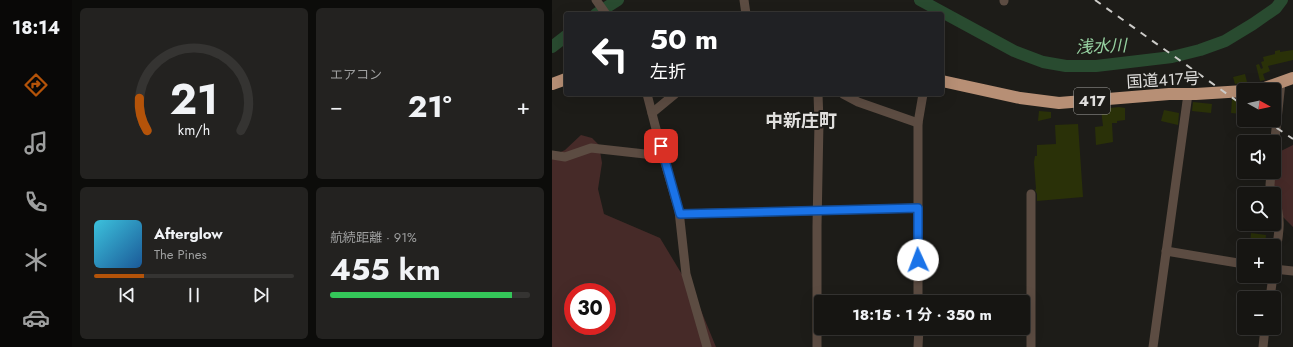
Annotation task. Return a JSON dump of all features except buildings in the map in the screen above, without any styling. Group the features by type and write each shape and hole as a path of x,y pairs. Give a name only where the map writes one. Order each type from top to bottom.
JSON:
{"highway":[{"path":"1278,83 1293,78"},
{"path":"552,84 564,80"},
{"name":"国道417号","path":"944,81 1020,98 1059,103 1169,94 1237,92"}],"street":[{"path":"596,0 605,12"},
{"path":"744,0 746,12"},
{"path":"1275,135 1281,82"},
{"path":"1153,347 1188,94"},
{"path":"648,96 680,214 686,274 707,347"},
{"path":"652,113 673,96"},
{"path":"817,347 818,96"},
{"path":"847,96 858,102 918,123"},
{"path":"918,295 918,123 923,96"},
{"path":"552,155 565,157 591,148 663,156"},
{"path":"1031,194 1031,347"},
{"path":"680,214 918,208"},
{"path":"1166,252 1237,263"},
{"path":"1281,270 1293,272"},
{"path":"918,347 919,335"},
{"path":"1263,347 1264,335"}],"shaded area":[{"path":"581,135 592,138 599,145 602,163 598,189 604,214 660,238 695,296 716,347 552,347 552,156 565,150"},
{"path":"1293,145 1293,227 1281,215 1281,187 1274,187 1274,179 1281,179 1281,151"}],"waterway":[{"name":"浅水川","path":"599,12 618,0"},
{"name":"浅水川","path":"920,0 942,12"},
{"name":"浅水川","path":"944,13 1014,51 1043,62 1066,66 1096,66 1172,57 1200,50 1225,41 1253,24 1276,8 1282,0"},
{"name":"浅水川","path":"552,47 564,38"}],"railway":[{"path":"1095,0 1237,101"},
{"path":"1275,127 1293,139"}],"district":[{"name":"中新庄町","path":"801,121"}],"route":[{"path":"661,146 680,214 918,208 918,260"}]}
